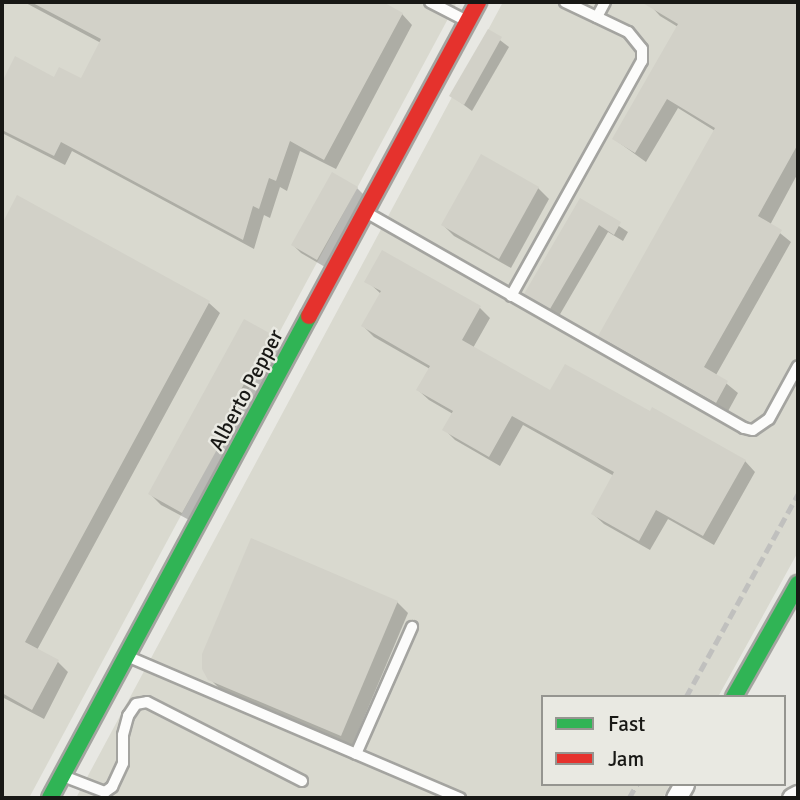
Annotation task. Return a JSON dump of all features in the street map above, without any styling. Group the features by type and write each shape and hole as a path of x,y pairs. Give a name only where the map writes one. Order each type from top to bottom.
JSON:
{"street":[{"name":"Alberto Pepper","path":"50,798 478,2"},
{"path":"735,695 798,584"},
{"path":"792,798 798,795"}],"lane":[{"path":"430,2 467,21"},
{"path":"511,296 642,61 642,49 628,32 565,2"},
{"path":"597,17 605,2"},
{"path":"365,212 744,428 753,430 769,419 798,366"},
{"path":"356,754 412,627"},
{"path":"127,656 460,798"},
{"path":"62,776 105,792 112,787 123,763 123,735 128,716 136,704 147,702 302,781"}],"shaded area":[{"path":"2,2 457,2 29,798 2,798"},
{"path":"503,2 798,2 798,552 719,695 541,695 541,786 669,786 663,798 76,798"}],"building":[{"path":"31,2 383,2 403,13 324,160 290,141 276,181 269,178 259,209 253,206 243,240 61,142 54,156 2,130 2,82 15,56 54,77 59,67 81,78 101,39"},
{"path":"641,2 798,2 798,144 758,216 782,230 704,367 728,381 716,403 598,336 715,128 667,99 635,153 612,139 678,24"},
{"path":"488,29 502,37 464,105 449,96"},
{"path":"481,154 539,187 499,259 441,225"},
{"path":"332,172 358,187 317,260 291,245"},
{"path":"17,195 210,301 25,642 59,660 32,710 2,693 2,224"},
{"path":"580,198 621,222 614,235 599,225 550,309 524,294"},
{"path":"382,250 481,306 462,340 550,390 565,364 650,411 652,407 746,460 703,536 656,510 639,541 591,514 614,472 512,416 489,457 442,430 453,411 416,390 430,366 361,326 381,291 364,282"},
{"path":"244,319 271,334 229,412 236,415 182,513 148,494"},
{"path":"251,538 398,601 341,736 208,680 202,669 202,654"}],"railway":[{"path":"687,695 798,494"},
{"path":"629,798 636,786"}],"traffic: fast":[{"path":"50,798 309,316"},
{"path":"735,695 798,584"}],"traffic: jam":[{"path":"309,316 478,2"}]}
